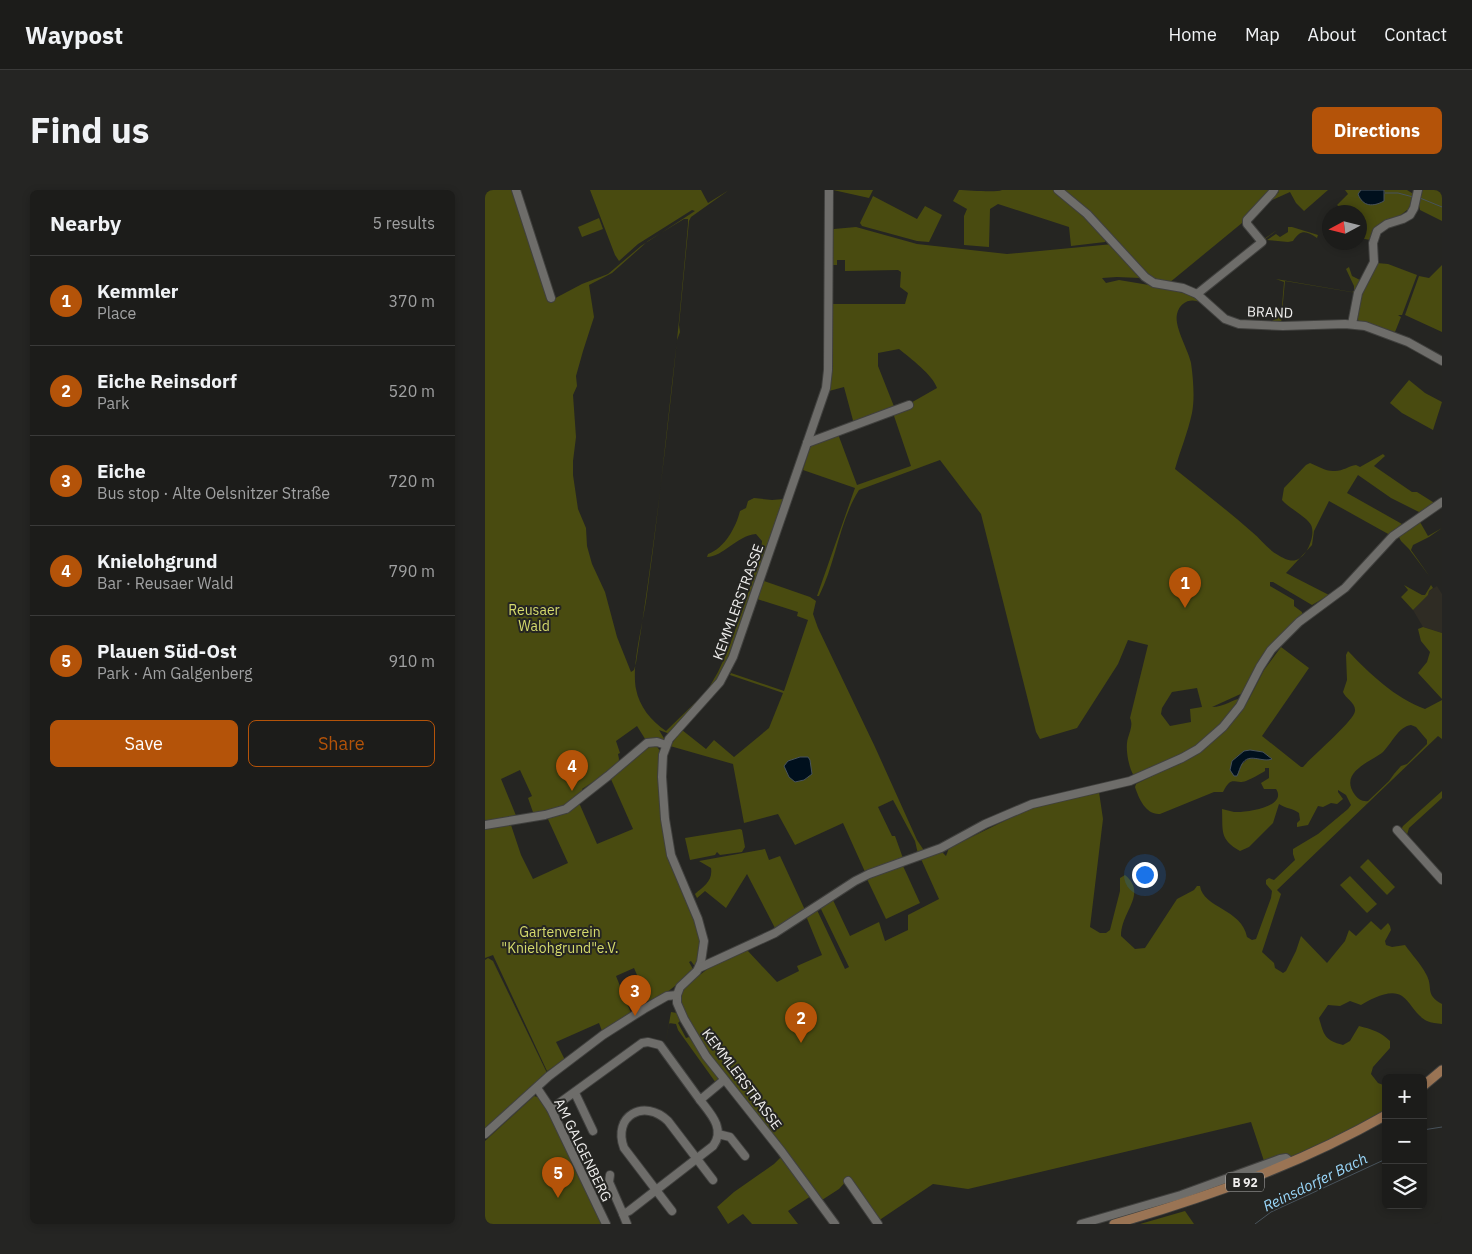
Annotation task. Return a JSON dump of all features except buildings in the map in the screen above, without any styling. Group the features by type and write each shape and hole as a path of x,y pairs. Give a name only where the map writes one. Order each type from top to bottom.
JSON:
{"main road":[{"path":"1427,1083 1442,1070"},
{"name":"B 92","path":"1114,1224 1165,1204 1219,1192 1339,1140 1382,1117"}],"street":[{"path":"517,190 551,298"},
{"name":"KEMMLERSTRASSE","path":"699,968 704,948 702,931 675,869 668,840 662,777 663,755 666,745 673,734 711,694 727,669 761,578 825,388 828,370 829,190"},
{"name":"BRAND","path":"1058,190 1087,214 1145,277 1154,283 1183,288 1197,294 1225,320 1239,324 1283,326 1353,324 1392,335 1442,361"},
{"path":"1197,294 1262,242 1247,224 1247,220 1273,190"},
{"path":"1353,324 1358,293 1374,262 1373,243 1377,232 1387,224 1410,215 1414,208 1418,190"},
{"path":"807,443 909,404"},
{"path":"485,1134 537,1088 603,1035 643,1009 667,996 677,994 680,987 699,968 775,933 855,881 869,874 941,848 991,821 1031,804 1119,785 1182,758 1211,738 1223,727 1240,706 1260,666 1271,650 1299,622 1345,588 1393,536 1442,502"},
{"path":"485,825 545,815 566,809 647,743 657,742 666,745"},
{"path":"1397,830 1442,880"},
{"name":"KEMMLERSTRASSE","path":"677,994 677,1002 684,1019 705,1056 782,1152 835,1224"},
{"path":"551,1109 642,1043 648,1042 660,1045 717,1122 717,1141 713,1146 623,1214"},
{"path":"699,1100 724,1080"},
{"name":"AM GALGENBERG","path":"537,1088 551,1109 606,1224"},
{"path":"575,1093 593,1131"},
{"path":"671,1212 624,1148 621,1141 622,1128 629,1117 641,1111 652,1110 662,1115 713,1180"},
{"path":"718,1134 730,1137 745,1156"},
{"path":"610,1175 609,1182 627,1224"},
{"path":"848,1181 878,1224"},
{"path":"1081,1224 1165,1204"}],"shaded area":[{"path":"1437,586 1442,594 1442,633 1423,627 1413,610 1428,595 1429,591"}],"green space":[{"name":"Reusaer Wald","path":"485,190 514,190 548,302 582,284 608,274 646,243 612,273 589,285 594,317 576,376 577,386 573,395 576,437 573,475 578,509 586,528 587,546 592,564 605,592 617,637 631,672 634,670 635,665 636,689 640,701 655,723 666,731 707,691 718,672 746,600 762,541 756,534 742,538 719,554 707,557 708,554 725,542 736,524 740,511 746,508 748,501 754,498 784,499 730,657 718,682 670,734 659,730 665,740 647,742 637,726 616,741 620,753 618,754 618,766 582,789 584,793 571,804 554,811 551,809 534,815 528,798 532,796 520,770 501,779 517,818 485,824"},
{"path":"590,190 701,190 708,203 729,190 691,217 689,221 679,325 680,332 677,340 688,219 684,219 660,233 695,211 692,210 638,244 619,261"},
{"path":"833,190 873,190 869,198"},
{"path":"959,190 1054,190 1082,212 1106,238 1105,242 1071,246 1069,227 998,204 990,209 989,247 964,245 964,216 967,209 953,201"},
{"path":"1063,190 1273,190 1242,223 1169,283 1151,278 1096,218"},
{"path":"1275,190 1328,190 1304,211 1296,203 1290,192 1270,201 1249,221 1264,239 1277,230 1264,240 1249,224 1248,220 1269,199 1279,192"},
{"path":"1345,190 1361,190 1358,194 1371,204 1377,204 1385,193 1384,190 1407,190 1415,195 1411,211 1407,210 1370,240 1367,239 1367,205 1337,205 1348,194"},
{"path":"1419,190 1442,190 1442,221 1420,210 1417,196"},
{"path":"873,196 917,219 925,206 942,215 929,242 917,241 862,226 860,223"},
{"path":"599,218 603,229 582,237 578,227"},
{"path":"856,227 917,244 1007,254 1113,244 1140,278 1102,278 1106,283 1119,280 1161,287 1194,296 1200,302 1193,300 1186,302 1180,306 1177,314 1179,332 1191,363 1194,394 1190,420 1175,469 1243,524 1274,553 1289,560 1300,558 1286,573 1329,595 1312,605 1270,582 1270,586 1294,600 1294,606 1302,612 1303,616 1268,647 1245,692 1212,707 1221,706 1243,698 1227,721 1197,747 1134,776 1128,760 1127,743 1131,727 1130,718 1148,645 1128,640 1118,664 1077,728 1040,739 1036,732 981,514 940,460 859,490 847,515 825,583 819,596 817,596 855,488 803,470 811,444 831,436 834,438 838,434 857,485 911,466 893,413 937,388 926,372 899,349 878,353 878,366 895,409 854,424 844,387 829,391 831,380 830,308 832,304 905,304 908,293 900,287 901,272 898,270 845,271 845,260 837,260 837,265 832,265 832,230","holes":["1197,688 1202,707 1190,709 1191,722 1170,726 1161,714 1162,708 1172,692"]},
{"path":"1288,227 1318,235 1317,238 1304,232 1299,234 1293,241 1267,240 1276,234 1280,237 1288,232"},
{"path":"1377,263 1388,264 1417,275 1402,315 1398,315 1401,317 1395,332 1357,319 1361,291"},
{"path":"1442,265 1442,332 1405,315 1419,276 1429,278"},
{"path":"1349,267 1352,276 1362,281 1357,293 1285,281 1281,324 1270,322 1278,318 1282,306 1284,282 1276,279 1352,292 1354,291 1354,286 1346,269"},
{"path":"1409,380 1425,393 1442,402 1433,430 1402,413 1390,403"},
{"path":"1383,454 1385,456 1374,466 1412,492 1417,492 1436,504 1421,513 1391,498 1358,475 1347,493 1402,524 1390,535 1329,501 1314,531 1312,545 1306,551 1312,534 1309,522 1282,500 1284,488 1310,463 1328,471 1338,471 1356,465 1360,467"},
{"path":"660,492 651,562 642,623 652,553"},
{"path":"1427,515 1420,522 1428,536 1442,528 1413,545 1411,550 1430,577 1398,535"},
{"path":"764,581 810,597 816,601 813,614 818,628 917,840 925,852 922,851 918,854 915,841 893,800 878,807 892,836 895,836 904,861 866,874 843,823 795,845 778,814 744,823 733,764 670,746 682,730 706,749 714,740 734,757 769,728 783,693 730,675 731,673 784,691 808,620 797,616 798,612 757,599","holes":["800,757 808,778 798,781 788,761"]},
{"path":"1404,585 1422,595 1425,595 1431,585 1433,588 1413,610 1401,597 1408,590"},
{"path":"1423,627 1442,633 1442,699 1418,673 1427,662 1430,652 1421,641 1418,629"},
{"path":"1281,647 1309,668 1262,736 1301,767 1353,716 1355,708 1343,692 1347,680 1346,655 1348,651 1383,684 1403,699 1425,709 1442,700 1442,739 1438,736 1277,890 1281,894 1262,952 1274,963 1275,968 1283,973 1286,971 1296,951 1301,936 1327,963 1345,941 1349,930 1356,936 1371,921 1381,930 1388,923 1391,930 1385,941 1386,945 1392,947 1405,945 1422,967 1428,979 1431,994 1442,1004 1442,1024 1427,1021 1402,996 1392,993 1381,995 1361,1005 1350,1001 1340,1006 1328,1005 1319,1018 1326,1036 1343,1045 1350,1041 1359,1026 1376,1031 1390,1041 1390,1048 1373,1067 1371,1074 1378,1083 1382,1084 1382,1112 1365,1123 1291,1158 1280,1156 1264,1161 1251,1122 968,1189 933,1184 878,1221 849,1178 839,1189 822,1200 709,1056 692,1030 680,1003 681,992 710,967 747,950 777,982 799,971 797,966 822,955 806,916 817,910 845,969 849,967 820,907 832,898 850,936 879,922 885,941 908,930 908,915 939,899 921,859 940,850 946,856 949,848 1031,808 1099,792 1103,819 1090,927 1100,933 1106,933 1110,930 1120,891 1120,878 1125,875 1134,889 1134,896 1122,927 1121,936 1135,949 1145,948 1177,899 1194,890 1197,886 1200,886 1208,899 1238,920 1244,928 1247,937 1252,940 1256,939 1271,898 1272,891 1266,884 1266,880 1269,878 1274,880 1295,860 1293,849 1318,834 1348,809 1351,805 1346,795 1338,790 1343,799 1337,804 1331,803 1323,807 1318,806 1308,825 1297,827 1297,823 1300,820 1299,813 1279,804 1273,823 1249,847 1240,851 1233,847 1225,838 1222,809 1234,812 1255,810 1264,808 1276,800 1278,795 1276,789 1264,789 1261,783 1269,778 1269,768 1265,768 1265,771 1246,781 1233,781 1229,783 1223,792 1214,792 1160,814 1155,814 1147,809 1135,787 1136,784 1189,758 1226,729 1249,699 1264,670","holes":["1406,726 1416,727 1427,740 1427,744 1407,764 1401,766 1389,781 1368,801 1359,799 1351,787 1353,774 1364,764 1383,752 1395,736","1244,751 1263,752 1269,760 1249,758 1241,765 1237,775 1234,776 1236,757"]},
{"name":"Gartenverein \"Knielohgrund\"e.V.","path":"656,745 660,751 666,846 702,940 696,968 691,961 689,962 694,971 666,993 649,1003 634,968 616,976 631,1013 602,1031 599,1023 556,1042 565,1060 547,1071 493,955 485,958 485,827 510,822 521,855 533,879 568,863 547,817 576,804 580,805 597,844 633,829 610,777 647,746"},
{"path":"1442,791 1442,798 1409,828 1406,838 1401,830 1403,826"},
{"path":"742,830 745,847 742,852 720,855 717,852 715,855 690,860 685,838"},
{"path":"765,849 769,860 780,856 805,910 776,930 747,874 726,908 705,891 697,898 695,894 707,883 711,876 711,868 699,861"},
{"path":"1368,859 1395,887 1387,895 1360,867"},
{"path":"903,866 920,903 886,919 867,879"},
{"path":"1350,876 1377,904 1367,913 1340,885"},
{"path":"488,958 493,961 547,1073 485,1130 485,960"},
{"path":"671,1012 677,1013 680,1021 678,1023 686,1038 689,1037 716,1076 719,1077 716,1083 678,1030 676,1024 669,1023"},
{"path":"534,1096 541,1098 602,1224 485,1224 485,1141"},
{"path":"781,1157 811,1196 788,1211 798,1224 752,1224 743,1214 728,1224 717,1207"},
{"path":"1185,1211 1194,1224 1140,1224"}],"water":[{"path":"1361,190 1384,190 1384,201 1372,205 1366,204 1358,194"},
{"path":"1244,751 1263,752 1272,759 1248,759 1242,764 1237,776 1234,776 1230,770 1232,761"},
{"path":"800,757 808,757 812,774 804,780 795,782 789,777 784,766 788,761"}],"waterway":[{"path":"1385,193 1398,193 1413,197"},
{"path":"1420,198 1442,207"},
{"name":"Reinsdorfer Bach","path":"1427,1129 1442,1127"},
{"name":"Reinsdorfer Bach","path":"1255,1224 1271,1212 1382,1161"}],"place":[{"name":"Kemmler","path":"1185,608"},
{"name":"Knielohgrund","path":"572,791"},
{"name":"Eiche","path":"635,1016"},
{"name":"Eiche Reinsdorf","path":"801,1043"},
{"name":"Plauen Süd-Ost","path":"558,1198"}]}
